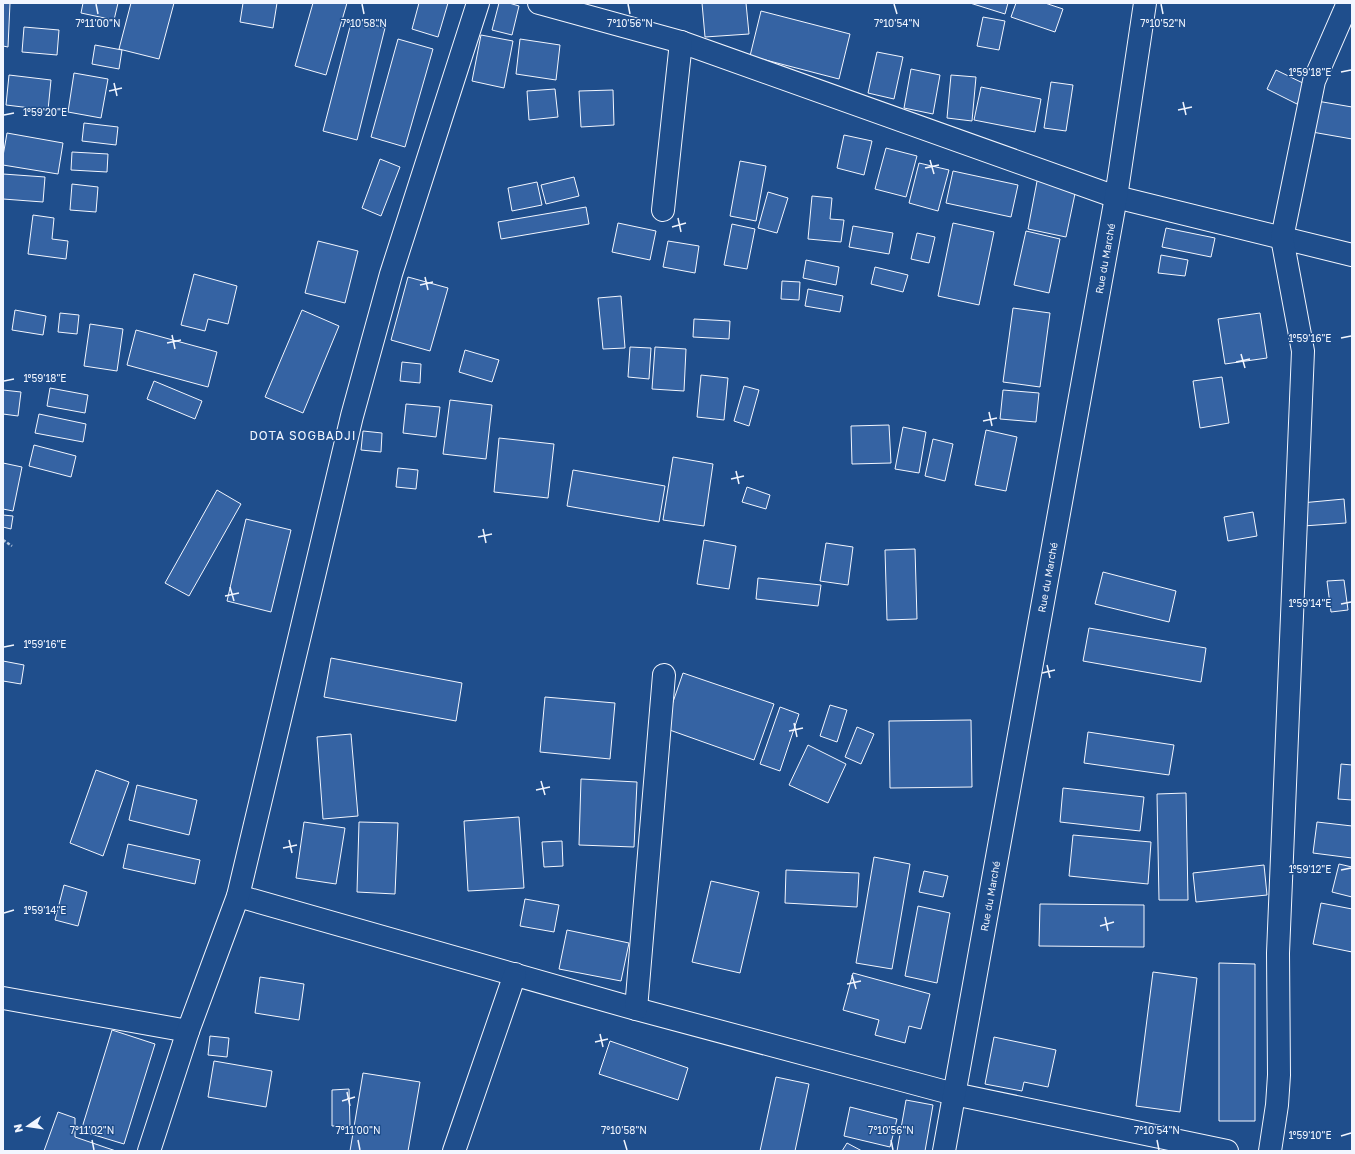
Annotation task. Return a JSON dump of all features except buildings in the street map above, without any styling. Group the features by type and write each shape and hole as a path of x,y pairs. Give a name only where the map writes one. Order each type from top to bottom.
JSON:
{"street":[{"path":"149,1151 188,1031 238,896 354,408 391,274 478,3"},
{"path":"539,3 681,42 1116,197 1352,255"},
{"name":"Rue du Marché","path":"944,1151 1116,197 1145,3"},
{"path":"1270,1151 1277,1105 1279,1074 1278,953 1303,350 1282,238 1314,81 1348,3"},
{"path":"663,210 681,42"},
{"path":"636,1009 664,675"},
{"path":"238,896 636,1009 954,1094 1227,1151"},
{"path":"454,1151 514,974"},
{"path":"3,998 188,1031"}],"path":[{"path":"3,540 12,546"}],"district":[{"name":"DOTA SOGBADJI","path":"303,435"}]}
